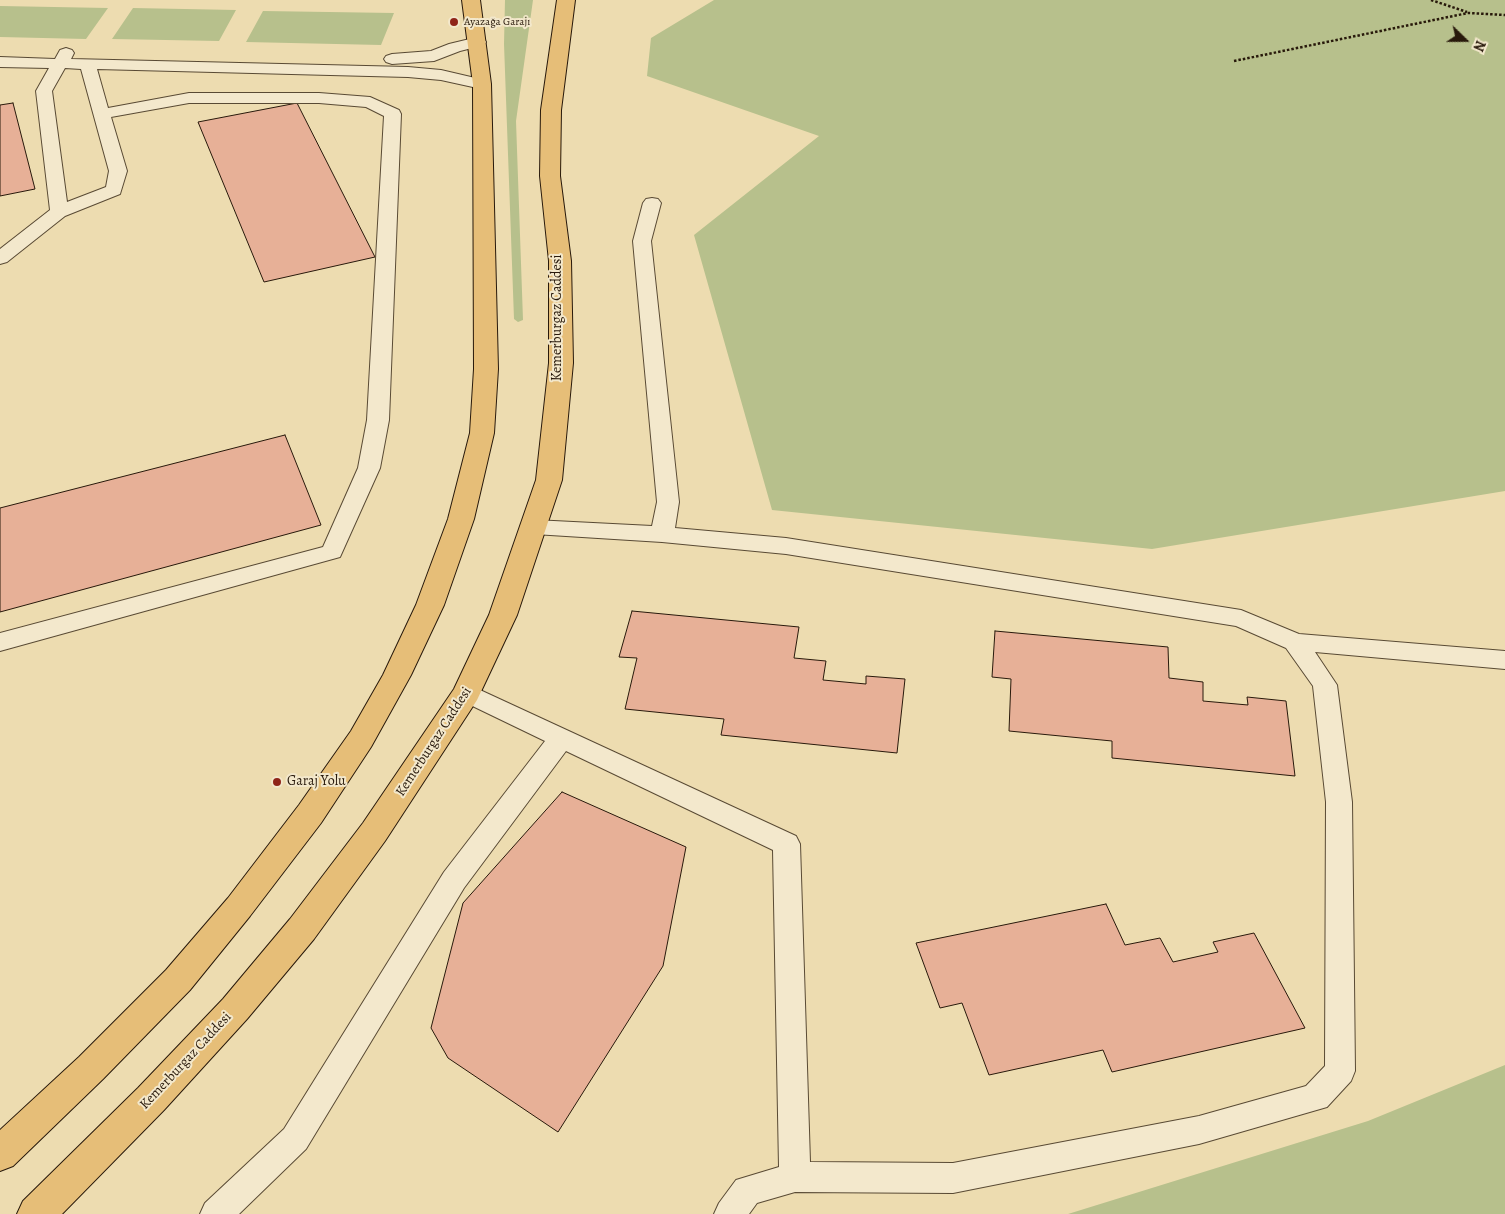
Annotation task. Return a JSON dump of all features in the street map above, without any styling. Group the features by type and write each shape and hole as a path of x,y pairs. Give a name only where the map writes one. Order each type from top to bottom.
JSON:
{"main road":[{"path":"0,1154 91,1068 178,980 240,907 310,814 361,739 397,675 430,605 461,519 482,433 486,369 482,84 471,0"},
{"name":"Kemerburgaz Caddesi","path":"36,1214 151,1099 235,1009 296,937 374,832 467,693 503,615 549,480 561,363 560,261 550,176 551,110 562,4"}],"lane":[{"path":"0,62 63,58 405,59 434,56 455,47 478,42"},
{"path":"0,49 63,58 88,65 408,72 482,84"},
{"path":"59,212 44,91 63,58"},
{"path":"0,258 59,212 114,190 118,171 88,65"},
{"path":"0,642 332,552 369,468 378,420 393,114 370,102 310,98 189,98 102,114"},
{"path":"652,202 642,241 668,502 662,534"},
{"path":"534,527 662,534 786,546 1241,618 1295,642 1505,660"},
{"path":"730,1214 747,1191 795,1177 953,1178 1199,1130 1316,1097 1340,1071 1340,802 1325,685 1295,642"},
{"path":"467,693 786,844 795,1177"},
{"path":"216,1214 295,1139 454,880 562,738"}],"path":[{"path":"1431,0 1468,13"},
{"path":"1234,61 1468,13 1505,15"}],"green space":[{"path":"505,0 533,0 516,121 523,320 518,322 514,319 504,44"},
{"path":"714,0 1505,0 1505,491 1152,549 772,510 694,235 819,136 647,76 651,38"},
{"path":"0,6 108,8 86,39 0,37"},
{"path":"133,8 236,10 219,41 112,39"},
{"path":"263,11 394,13 381,45 246,42"},
{"path":"1505,1065 1505,1214 1068,1214 1368,1121"}],"building":[{"path":"13,103 35,189 0,196 0,105"},
{"path":"297,103 375,257 264,282 198,122"},
{"path":"285,435 321,525 0,612 0,508"},
{"path":"632,611 799,627 794,658 826,661 823,680 866,684 866,676 905,679 897,753 721,735 724,719 625,709 637,658 619,657"},
{"path":"995,631 1168,647 1169,678 1203,682 1203,701 1248,705 1247,697 1286,701 1295,776 1112,758 1112,741 1009,731 1011,679 992,677"},
{"path":"562,792 686,847 663,966 558,1132 448,1058 431,1028 463,903"},
{"path":"1106,904 1125,945 1160,938 1173,962 1218,952 1213,942 1254,933 1305,1028 1112,1072 1103,1050 989,1075 962,1003 940,1008 916,943"}],"place":[{"name":"Ayazağa Garajı","path":"454,22"},
{"name":"Garaj Yolu","path":"277,782"}]}
